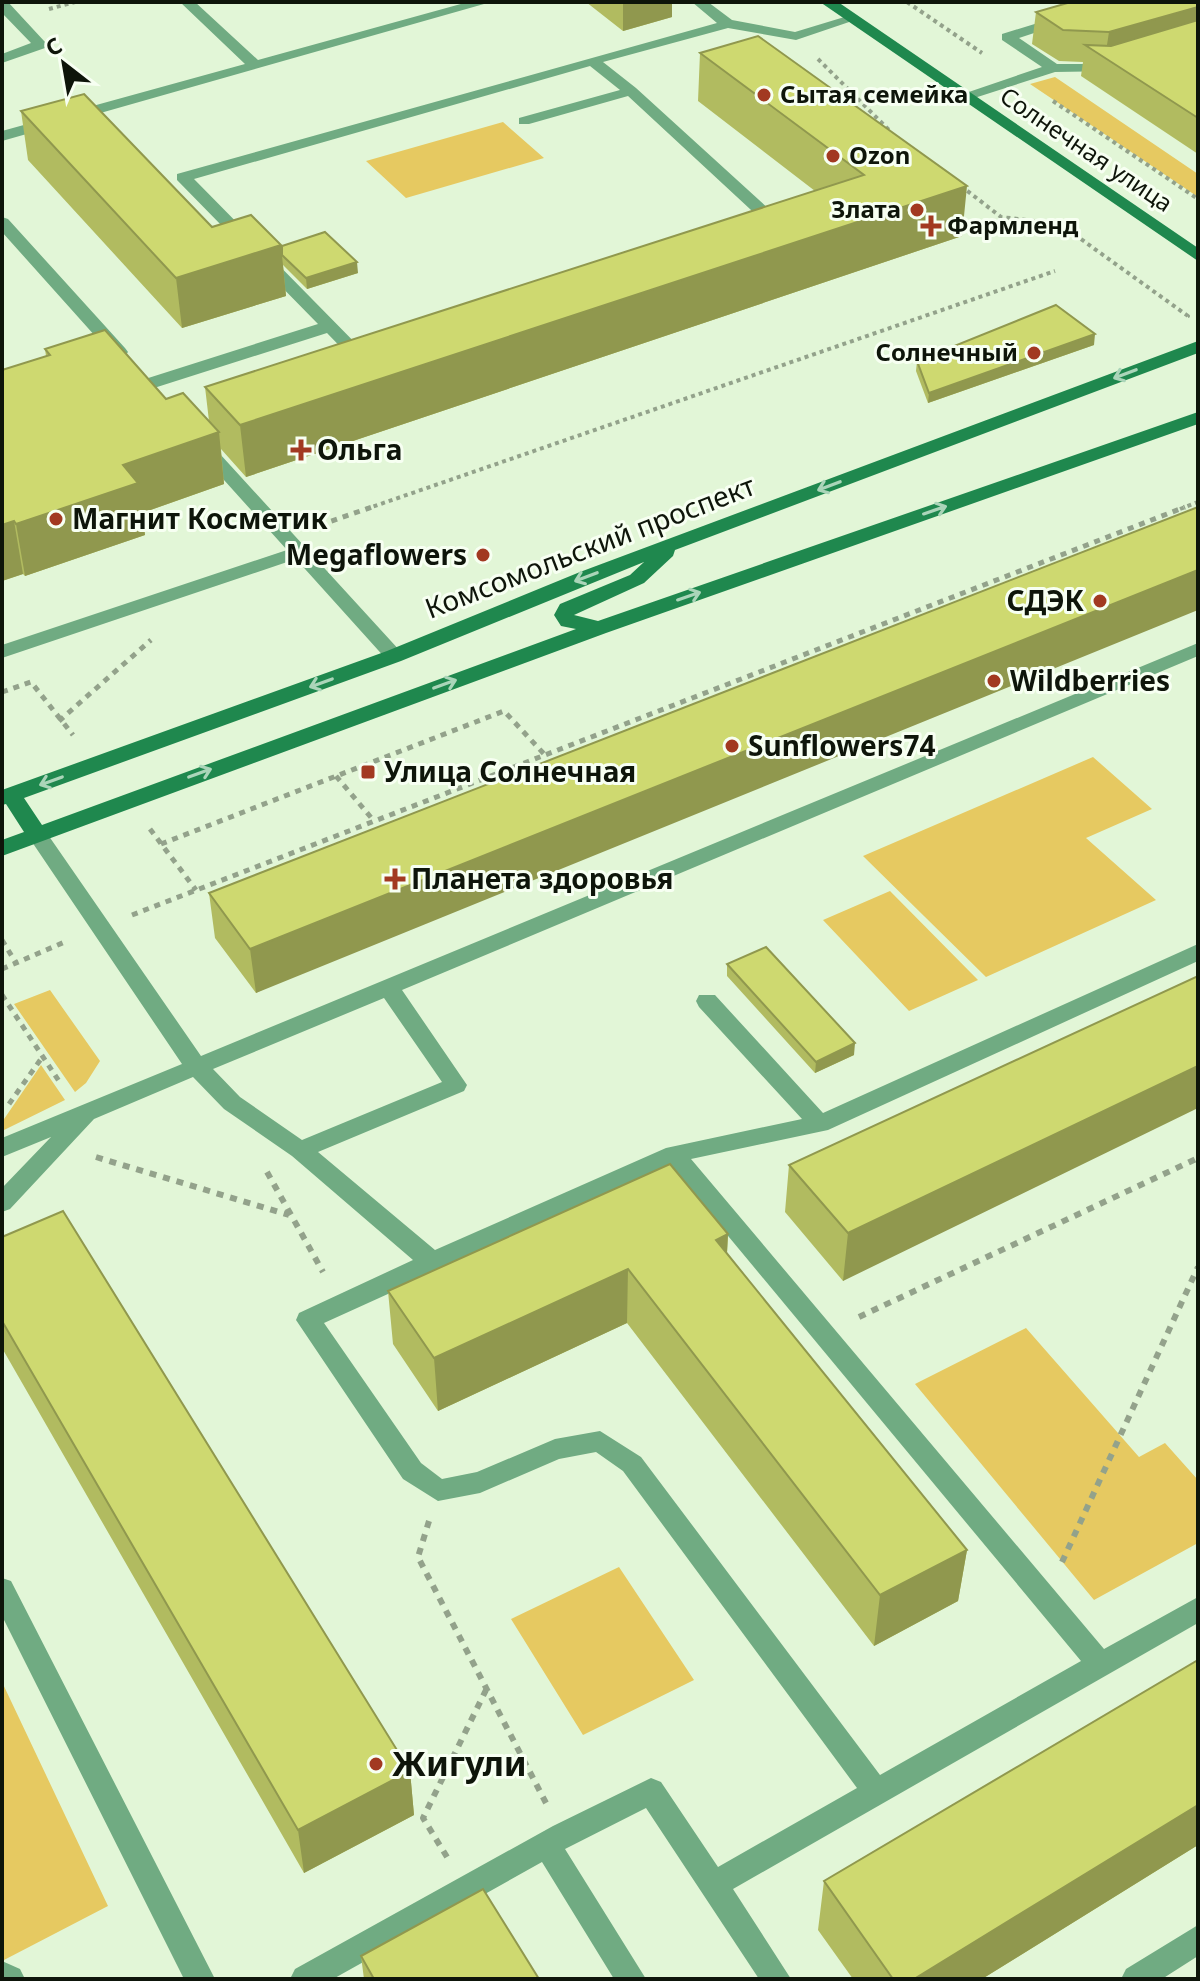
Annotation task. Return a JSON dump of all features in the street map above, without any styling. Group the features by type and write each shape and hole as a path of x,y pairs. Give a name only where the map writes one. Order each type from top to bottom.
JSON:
{"main road":[{"name":"Солнечная улица","path":"828,2 1198,256"},
{"name":"Комсомольский проспект","path":"6,797 394,656 587,576 1198,347"},
{"path":"2,848 599,628 1198,418"},
{"path":"599,628 568,621 564,615 567,608 637,579 674,545"},
{"path":"6,797 37,834"}],"lane":[{"path":"187,2 255,65"},
{"path":"2,136 484,2"},
{"path":"699,2 728,24"},
{"path":"1054,68 1007,37 1121,2"},
{"path":"2,4 40,45 2,59"},
{"path":"363,359 183,177 728,24 796,36 851,19"},
{"path":"592,61 631,91 776,224 762,229"},
{"path":"965,96 1054,68 1106,70 1132,62"},
{"path":"524,121 631,91"},
{"path":"2,222 152,390 330,326"},
{"path":"187,428 394,656"},
{"path":"2,652 292,545"},
{"path":"2,1148 1198,649"},
{"path":"37,834 196,1066 232,1103 300,1150 432,1262"},
{"path":"876,1792 632,1464 600,1441 555,1449 480,1482 438,1490 412,1471 308,1320 674,1154 820,1124 1198,952"},
{"path":"300,1150 456,1085 388,987"},
{"path":"707,1001 820,1124"},
{"path":"2,1203 85,1113"},
{"path":"674,1154 822,1335 1100,1664"},
{"path":"2,1589 200,1979"},
{"path":"712,1885 1198,1609"},
{"path":"305,1979 555,1840 651,1791 776,1979"},
{"path":"555,1840 631,1979"},
{"path":"1136,1979 1198,1939"},
{"path":"2,1975 10,1979"}],"path":[{"path":"796,36 898,138"},
{"path":"955,182 1001,217 1060,224 1188,316 1175,321"},
{"path":"292,545 1055,271"},
{"path":"2,969 101,927 1198,502"},
{"path":"59,721 151,640"},
{"path":"2,692 31,682"},
{"path":"161,844 504,711 545,755"},
{"path":"336,776 374,821"},
{"path":"2,940 16,963"},
{"path":"2,995 85,1113"},
{"path":"2,1115 43,1056"},
{"path":"232,1103 289,1215 342,1303"},
{"path":"57,1145 289,1215"},
{"path":"822,1335 1198,1158"},
{"path":"1045,1600 1198,1267"},
{"path":"438,1490 418,1557 486,1690 555,1840"},
{"path":"467,1888 423,1818 486,1690"}],"shaded area":[{"path":"1055,77 1198,174 1198,197 1030,84"},
{"path":"503,122 544,158 406,198 366,161"},
{"path":"1093,757 1152,809 1086,838 1156,900 986,977 863,856"},
{"path":"890,891 978,980 909,1011 823,920"},
{"path":"50,990 100,1061 86,1083 75,1092 14,1004"},
{"path":"41,1065 65,1100 2,1131 2,1122"},
{"path":"1026,1328 1139,1457 1165,1443 1198,1480 1198,1543 1094,1600 915,1384"},
{"path":"619,1567 694,1680 583,1735 511,1619"},
{"path":"2,1682 108,1906 4,1960 2,1956"}],"building":[{"path":"1071,2 1198,2 1198,7 1109,32 1063,30 1036,12"},
{"path":"1198,20 1198,118 1085,45 1111,46"},
{"path":"758,36 967,186 240,425 205,387 864,175 700,53"},
{"path":"84,94 212,227 251,215 281,245 176,278 21,111"},
{"path":"325,232 357,262 306,278 282,255 282,246"},
{"path":"1056,305 1095,334 929,393 917,361"},
{"path":"105,330 166,399 183,393 219,432 123,465 138,483 16,524 14,521 2,525 2,370 50,355 45,349"},
{"path":"1198,507 1198,570 250,949 209,893"},
{"path":"766,947 855,1043 816,1062 727,964"},
{"path":"1198,976 1198,1066 848,1233 789,1165"},
{"path":"670,1164 728,1234 716,1240 967,1550 880,1595 628,1269 434,1358 388,1291"},
{"path":"63,1211 410,1771 298,1830 2,1321 2,1237"},
{"path":"1198,1660 1198,1805 914,1979 893,1979 824,1881"},
{"path":"483,1889 539,1979 374,1979 361,1956"}],"place":[{"name":"Сытая семейка","path":"764,95"},
{"name":"Ozon","path":"833,156"},
{"name":"Злата","path":"917,210"},
{"name":"Фармленд","path":"931,226"},
{"name":"Солнечный","path":"1034,353"},
{"name":"Ольга","path":"301,450"},
{"name":"Магнит Косметик","path":"56,519"},
{"name":"Megaflowers","path":"483,555"},
{"name":"СДЭК","path":"1100,601"},
{"name":"Wildberries","path":"994,681"},
{"name":"Sunflowers74","path":"732,746"},
{"name":"Улица Солнечная","path":"368,772"},
{"name":"Планета здоровья","path":"395,879"},
{"name":"Жигули","path":"376,1764"}]}
